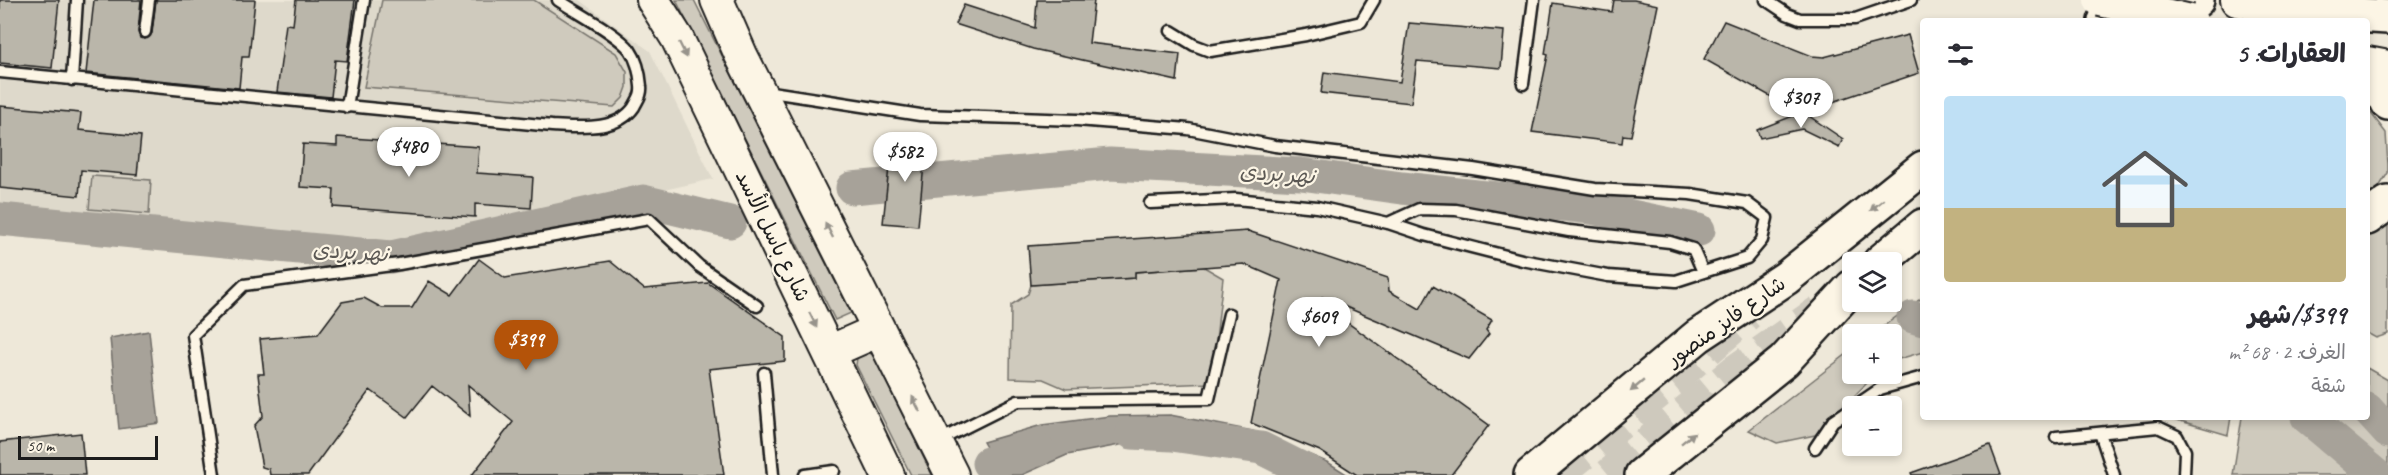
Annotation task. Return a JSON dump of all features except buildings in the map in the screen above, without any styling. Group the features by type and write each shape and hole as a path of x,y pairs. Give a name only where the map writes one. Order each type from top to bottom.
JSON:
{"highway":[{"path":"2109,18 2132,0"},
{"path":"2174,18 2197,0"},
{"path":"2288,11 2388,17"},
{"path":"2370,87 2385,96 2388,104"},
{"name":"شارع فايز منصور","path":"1531,475 1698,336 1786,278 1920,170"},
{"path":"2370,216 2388,203"},
{"path":"1892,252 1920,229"},
{"path":"1642,475 1784,361 1842,298"}],"main road":[{"name":"شارع باسل الأسد","path":"653,0 677,38 888,475"},
{"path":"717,0 759,90 952,475"},
{"path":"2100,0 2178,18"},
{"path":"2237,0 2321,18"},
{"path":"2370,29 2388,33"},
{"path":"2370,64 2388,67"},
{"path":"829,352 879,330"}],"lane":[{"path":"72,80 77,0"},
{"path":"145,32 149,0"},
{"path":"347,107 364,0"},
{"path":"0,72 552,126 588,127 610,123 628,115 642,94 640,74 630,50 612,35 558,0"},
{"path":"1171,32 1210,51 1238,47 1361,22 1374,0"},
{"path":"1523,84 1534,0"},
{"path":"1766,0 1787,14 1800,19 1855,20 1911,0"},
{"path":"759,90 920,115 1077,120 1188,129 1275,146 1473,169 1595,189 1690,194 1747,203 1767,218 1762,240 1747,258 1676,281 1608,276 1522,260 1424,235 1388,223 1317,207 1236,199 1150,202"},
{"path":"1388,223 1419,209 1456,210 1569,231 1670,242 1694,249 1703,272"},
{"path":"214,475 193,335 244,285 399,264 649,219 699,266 757,306"},
{"path":"936,442 1018,401 1209,399 1229,315"},
{"path":"764,374 773,475"},
{"path":"1870,396 1880,389 1920,377"},
{"path":"1815,448 1833,421 1842,415"},
{"path":"2056,437 2158,427 2177,436 2185,451 2184,475"},
{"path":"2100,433 2114,475"},
{"path":"805,475 834,471"}],"shaded area":[{"path":"0,0 580,0 650,51 713,179 396,250 0,208"},
{"path":"382,0 534,0 616,53 627,72 627,87 623,98 614,107 364,87"},
{"path":"676,0 694,0 851,313 835,320"},
{"path":"2370,112 2386,133 2388,173 2370,199"},
{"path":"92,176 151,180 149,214 89,209"},
{"path":"2388,215 2388,334 2376,338 2370,335 2370,224"},
{"path":"1204,267 1223,278 1211,383 1066,389 1043,379 1010,378 1011,305 1028,294 1031,285 1135,278 1135,272"},
{"path":"1920,299 1920,353 1902,358 1902,324 1887,324"},
{"path":"149,331 159,423 119,429 110,338"},
{"path":"868,352 874,356 932,475 911,475 856,365 857,358"},
{"path":"1842,358 1842,384 1866,384 1854,396 1842,396 1842,408 1815,435 1777,443 1749,430"},
{"path":"2370,370 2388,380 2388,472 2326,420 2370,420"},
{"path":"1170,415 1253,431 1329,463 1348,475 1315,475 1261,448 1172,435 1067,455 1022,475 1002,475 983,442 1042,425 1110,416"},
{"path":"2177,420 2230,420 2228,435"},
{"path":"2242,420 2297,420 2307,425 2360,472 2367,475 2233,475"}],"waterway":[{"name":"نهر بردى","path":"852,188 1110,164 1301,174 1402,188 1592,208 1699,230"},
{"name":"نهر بردى","path":"0,219 391,257 643,201 730,222"},
{"name":"نهر بردى","path":"1913,317 1920,319"},
{"path":"2370,412 2388,432"},
{"name":"نهر بردى","path":"2311,420 2376,475"},
{"name":"نهر بردى","path":"1132,433 1172,435 1261,448 1315,475"},
{"name":"نهر بردى","path":"988,463 1038,450"}],"tunnel":[{"path":"1609,475 1735,371 1820,311"},
{"path":"1557,475 1671,382 1748,314"}]}
